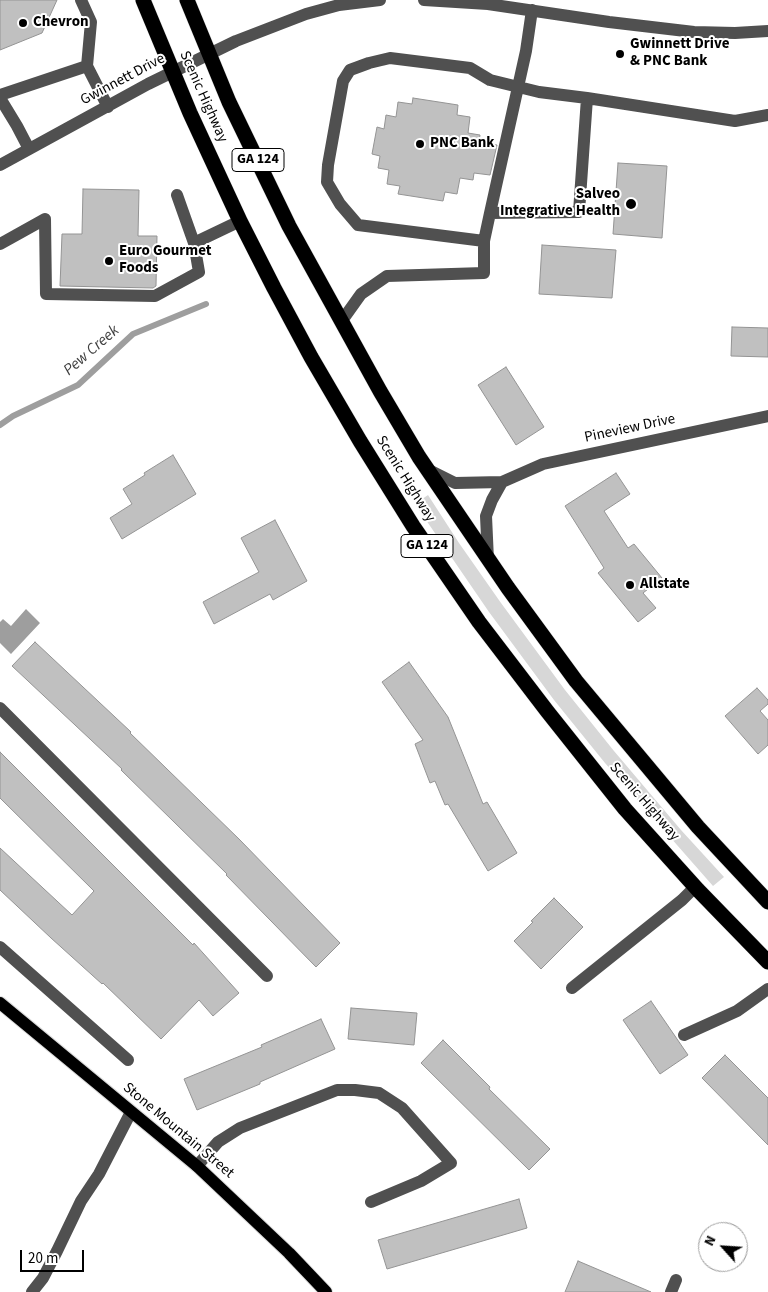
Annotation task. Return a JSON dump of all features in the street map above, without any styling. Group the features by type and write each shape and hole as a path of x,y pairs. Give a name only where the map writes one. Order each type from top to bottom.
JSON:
{"highway":[{"name":"Scenic Highway","path":"143,0 190,113 240,221 311,357 413,526 479,622 547,712 625,809 695,887 768,962"},
{"name":"Scenic Highway","path":"187,0 230,102 289,226 380,391 427,469 488,560 576,681 698,827 768,902"}],"main road":[{"name":"Stone Mountain Street","path":"0,1003 197,1166 289,1252 326,1292"}],"street":[{"path":"81,0 91,22 87,66 108,107"},
{"name":"Gwinnett Drive","path":"0,165 173,71 236,41 306,14 339,5 380,0"},
{"path":"424,0 488,4 694,32 768,32"},
{"path":"341,322 361,294 387,276 484,273 484,241 526,50 532,10"},
{"path":"484,241 358,225 340,204 327,182 328,165 343,81 350,70 370,62 390,58 470,68 490,80 539,92 735,121 768,115"},
{"path":"30,149 0,96 87,66"},
{"path":"490,213 579,212 587,98"},
{"path":"0,244 45,219 46,294 155,296 199,272 194,243 177,195"},
{"path":"194,243 240,221"},
{"name":"Pineview Drive","path":"502,482 543,464 768,416"},
{"path":"427,469 455,483 502,482"},
{"path":"488,560 486,516 502,482"},
{"path":"0,708 267,976"},
{"path":"572,988 682,900 695,887"},
{"path":"0,947 128,1060"},
{"path":"684,1035 737,1011 768,989"},
{"path":"197,1166 218,1142 240,1128 337,1090 379,1093 402,1108 451,1163 421,1181 372,1202"},
{"path":"32,1292 43,1278 81,1201 99,1174 131,1112"}],"shaded area":[{"path":"428,495 501,603 565,690 681,830 724,877 713,886 605,763 554,700 489,612 415,504"},
{"path":"26,609 40,623 11,654 0,643 0,622 3,619 11,626"}],"building":[{"name":"Chevron","path":"0,0 57,0 42,33 0,50"},
{"name":"PNC Bank","path":"413,98 458,105 457,115 470,117 468,133 480,135 479,142 497,145 490,175 474,173 473,180 460,178 457,194 445,192 443,201 398,194 400,186 387,184 389,170 378,168 380,156 372,154 377,127 384,129 386,115 396,117 398,102 412,104"},
{"path":"618,163 667,166 662,238 613,234"},
{"name":"Euro Gourmet Foods","path":"83,189 139,190 138,236 157,236 156,286 153,288 60,286 62,234 82,234"},
{"path":"542,245 616,250 612,298 539,294"},
{"path":"732,327 768,328 768,357 731,356"},
{"path":"506,367 544,427 516,445 478,385"},
{"path":"173,455 196,494 122,539 110,518 132,504 123,489"},
{"path":"616,473 630,494 604,511 628,548 634,544 662,578 643,593 656,608 638,622 598,573 604,568 565,506"},
{"path":"275,520 307,581 273,600 270,594 214,624 203,602 259,572 241,538"},
{"path":"35,642 131,732 340,943 316,967 227,874 122,769 12,666"},
{"path":"409,662 448,717 483,804 487,802 517,853 488,871 448,804 445,805 435,781 430,783 415,744 423,740 382,682"},
{"path":"757,688 768,700 768,704 760,711 768,720 768,745 758,754 725,716"},
{"path":"0,752 193,945 194,943 239,993 213,1016 199,1000 161,1039 103,983 0,890 0,848 72,915 94,891 0,798"},
{"path":"554,898 583,927 541,969 514,941"},
{"path":"651,1001 688,1055 660,1074 623,1020"},
{"path":"351,1008 417,1013 414,1045 348,1039"},
{"path":"321,1019 335,1049 260,1082 260,1084 197,1110 184,1079 262,1047 261,1045"},
{"path":"443,1040 550,1149 529,1170 421,1063"},
{"path":"725,1055 768,1098 768,1145 702,1078"},
{"path":"519,1199 527,1228 387,1269 378,1240"},
{"path":"578,1261 651,1292 565,1292"}],"waterway":[{"name":"Pew Creek","path":"0,425 13,416 78,385 133,334 206,304"}],"place":[{"name":"Chevron","path":"23,23"},
{"name":"Gwinnett Drive & PNC Bank","path":"620,54"},
{"name":"PNC Bank","path":"420,144"},
{"name":"Salveo Integrative Health","path":"631,204"},
{"name":"Euro Gourmet Foods","path":"109,261"},
{"name":"Allstate","path":"630,585"}]}
